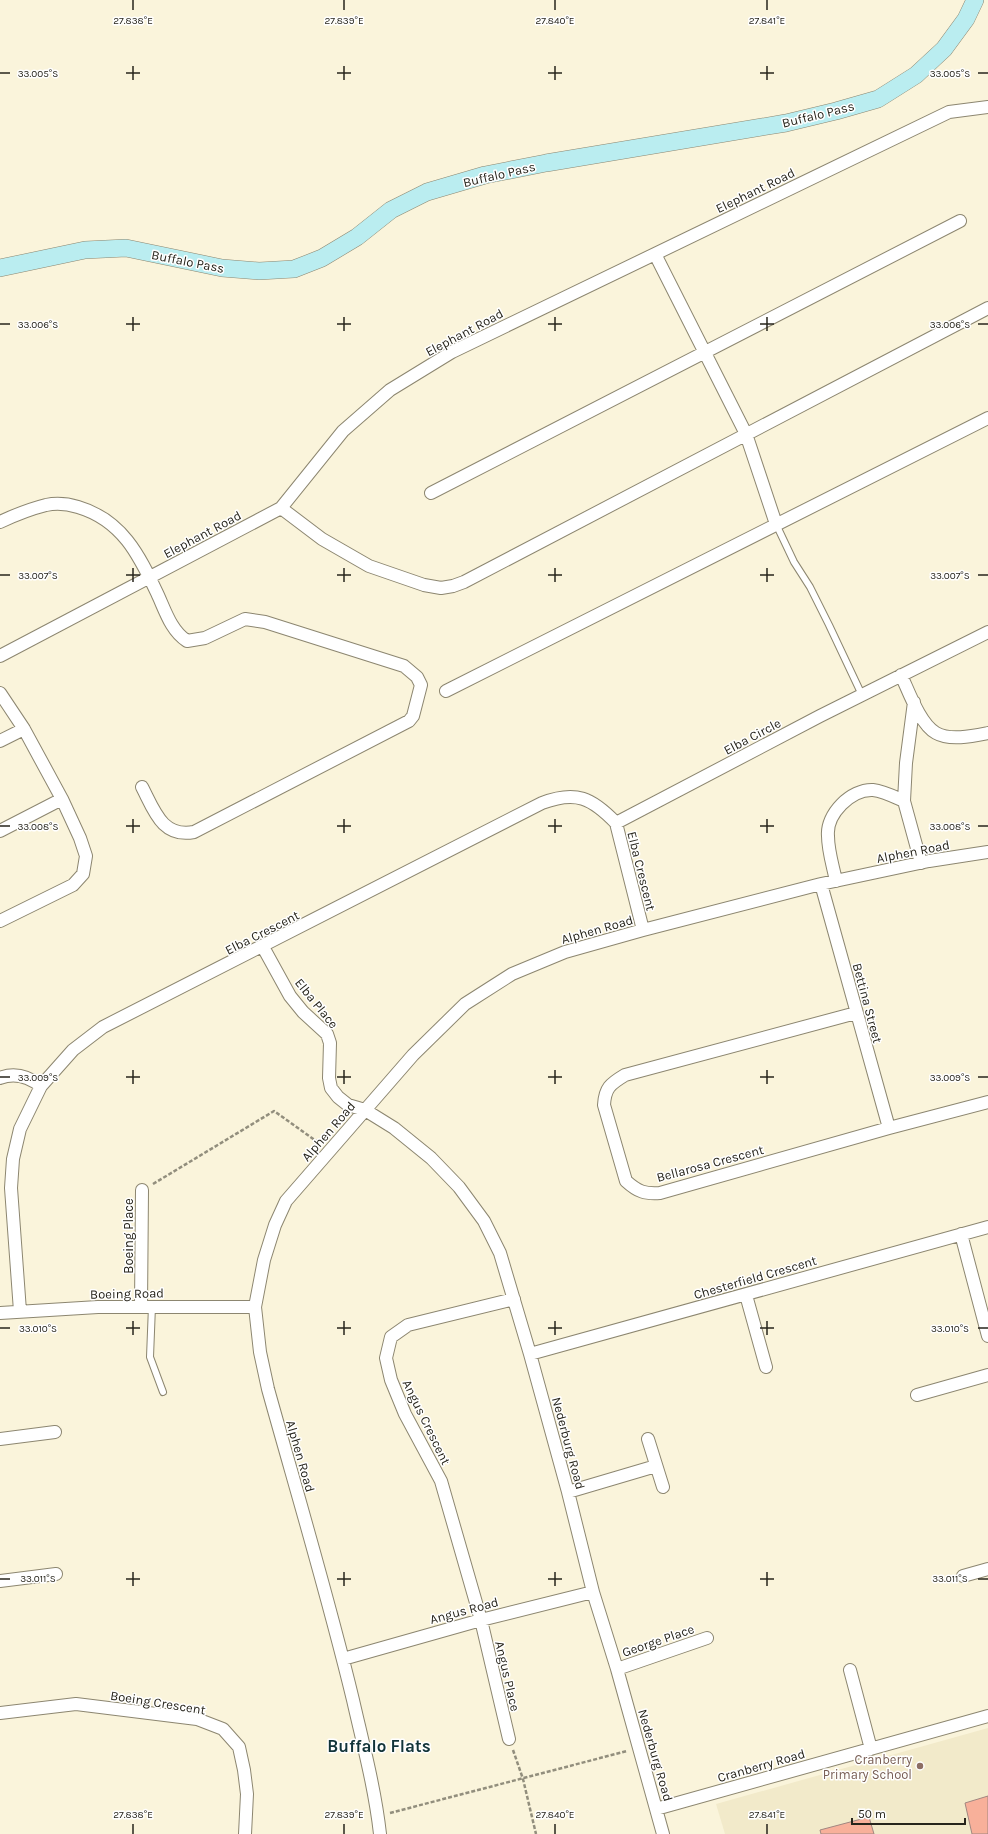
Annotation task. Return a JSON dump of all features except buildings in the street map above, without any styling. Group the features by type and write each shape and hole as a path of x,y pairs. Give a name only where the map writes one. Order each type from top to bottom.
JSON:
{"main road":[{"name":"Buffalo Pass","path":"0,268 85,250 126,248 222,268 259,271 294,269 322,258 357,237 392,210 427,192 485,175 546,163 786,123 878,99 916,75 944,49 966,19 975,0"}],"street":[{"name":"Elephant Road","path":"0,656 281,508 343,431 390,390 452,352 949,112 988,107"},
{"path":"431,494 960,221"},
{"path":"655,254 746,434 776,524"},
{"path":"281,508 322,539 369,566 424,585 441,588 453,586 464,582 988,308"},
{"path":"446,691 988,418"},
{"path":"0,522 25,511 47,505 68,504 88,510 107,520 123,534 150,578 176,632 187,641 205,638 245,620 266,622 404,666 417,677 421,685 413,716 409,721 194,832 186,834 164,825 142,787"},
{"name":"Elba Circle","path":"616,823 862,695 988,632"},
{"path":"901,675 925,724 936,733 953,737 988,733"},
{"path":"0,692 24,729 62,799 80,838 86,856 83,874 73,885 0,921"},
{"path":"914,702 906,764 904,801 921,863"},
{"path":"0,741 24,729"},
{"path":"836,881 827,835 830,822 835,812 852,795 872,790 904,801"},
{"name":"Elba Crescent","path":"20,1311 10,1188 13,1159 20,1129 41,1086 73,1050 103,1027 263,947 542,803 559,797 577,797 592,803 606,812 616,823 643,930"},
{"path":"0,831 62,799"},
{"name":"Alphen Road","path":"380,1834 378,1816 343,1659 268,1389 260,1352 255,1307 264,1260 275,1225 286,1201 413,1055 465,1004 512,974 558,955 643,930 821,884 921,863 988,852"},
{"name":"Bettina Street","path":"821,884 889,1128"},
{"name":"Elba Place","path":"263,947 290,996 303,1012 327,1034 330,1043 329,1078 331,1088 338,1097 348,1105 366,1110"},
{"name":"Bellarosa Crescent","path":"856,1013 625,1075 612,1083 605,1093 604,1106 626,1181 636,1190 646,1194 660,1192 988,1102"},
{"path":"0,1078 20,1075 32,1079 41,1086"},
{"name":"Nederburg Road","path":"366,1110 394,1128 432,1158 459,1186 484,1221 500,1253 530,1354 568,1492 593,1592 618,1669 638,1748 663,1834"},
{"name":"Boeing Place","path":"142,1190 147,1306"},
{"name":"Chesterfield Crescent","path":"530,1354 746,1295 988,1226"},
{"path":"961,1234 988,1336"},
{"path":"746,1295 766,1367"},
{"name":"Angus Crescent","path":"480,1620 441,1481 405,1414 391,1380 386,1358 391,1337 408,1324 514,1299"},
{"name":"Boeing Road","path":"0,1314 20,1311 147,1306 255,1307"},
{"path":"917,1395 988,1374"},
{"path":"0,1439 55,1432"},
{"path":"648,1439 663,1487"},
{"path":"568,1492 656,1466"},
{"path":"962,1576 988,1569"},
{"path":"0,1581 56,1574"},
{"name":"Angus Road","path":"343,1659 480,1620 593,1592"},
{"name":"Angus Place","path":"480,1620 509,1738"},
{"name":"George Place","path":"618,1669 707,1638"},
{"path":"850,1670 871,1749"},
{"name":"Boeing Crescent","path":"0,1713 76,1704 197,1719 223,1729 239,1747 244,1770 247,1794 245,1834"},
{"name":"Cranberry Road","path":"656,1809 988,1716"}],"lane":[{"path":"776,524 794,562 810,587 826,618 862,695"},
{"path":"147,1306 150,1357 162,1392"}],"path":[{"path":"142,1190 274,1111 329,1150"},
{"path":"509,1738 523,1779 536,1834"},
{"path":"378,1816 638,1748"}],"shaded area":[{"name":"Cranberry Primary School","path":"988,1728 988,1834 725,1834 716,1804"}],"place":[{"name":"Cranberry Primary School","path":"920,1766"}],"district":[{"name":"Buffalo Flats","path":"379,1746"}]}
